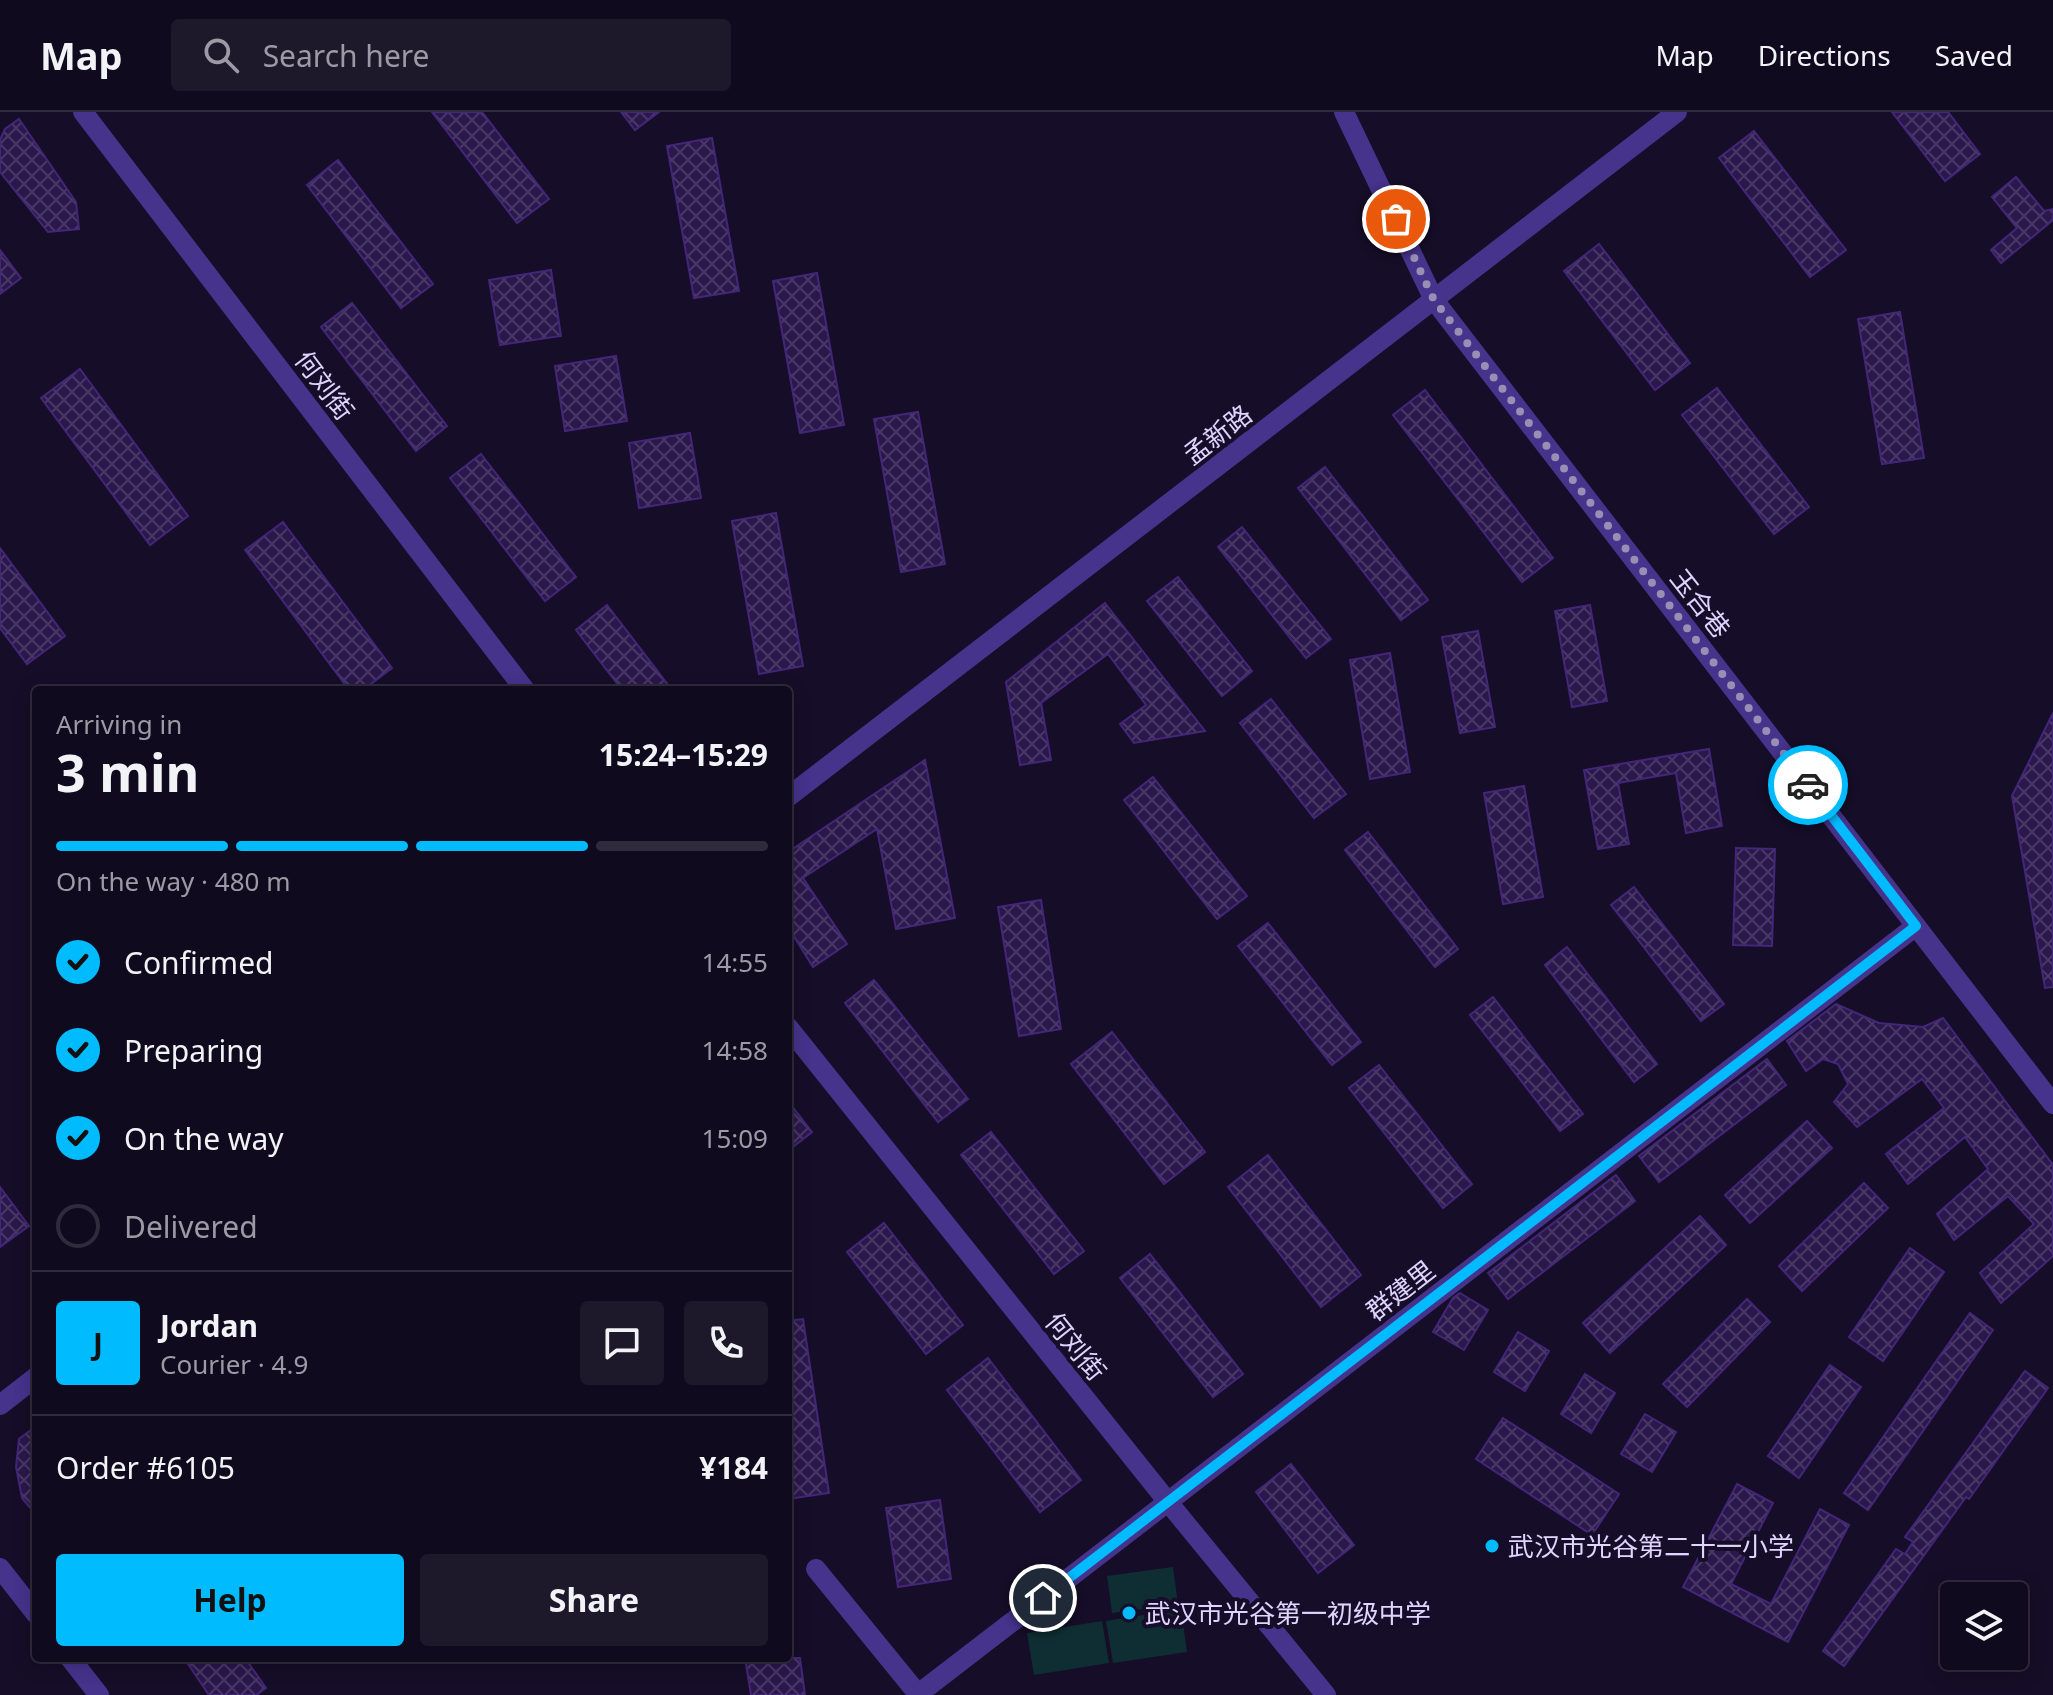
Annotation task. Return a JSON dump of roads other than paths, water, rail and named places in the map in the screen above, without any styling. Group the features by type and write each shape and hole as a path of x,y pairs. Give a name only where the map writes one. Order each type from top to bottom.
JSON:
{"street":[{"name":"何刘街","path":"83,112 522,686"},
{"name":"玉合巷","path":"1344,112 1434,300 2053,1104"},
{"name":"孟新路","path":"792,794 1677,112"},
{"name":"群建里","path":"917,1694 1916,926"},
{"name":"何刘街","path":"792,1032 1326,1695"},
{"path":"0,1405 32,1380"},
{"path":"0,1568 32,1609"},
{"path":"816,1569 917,1694"},
{"path":"73,1662 99,1695"}],"place":[{"name":"武汉市光谷第二十一小学","path":"1492,1546"},
{"name":"武汉市光谷第一初级中学","path":"1129,1613"}]}
